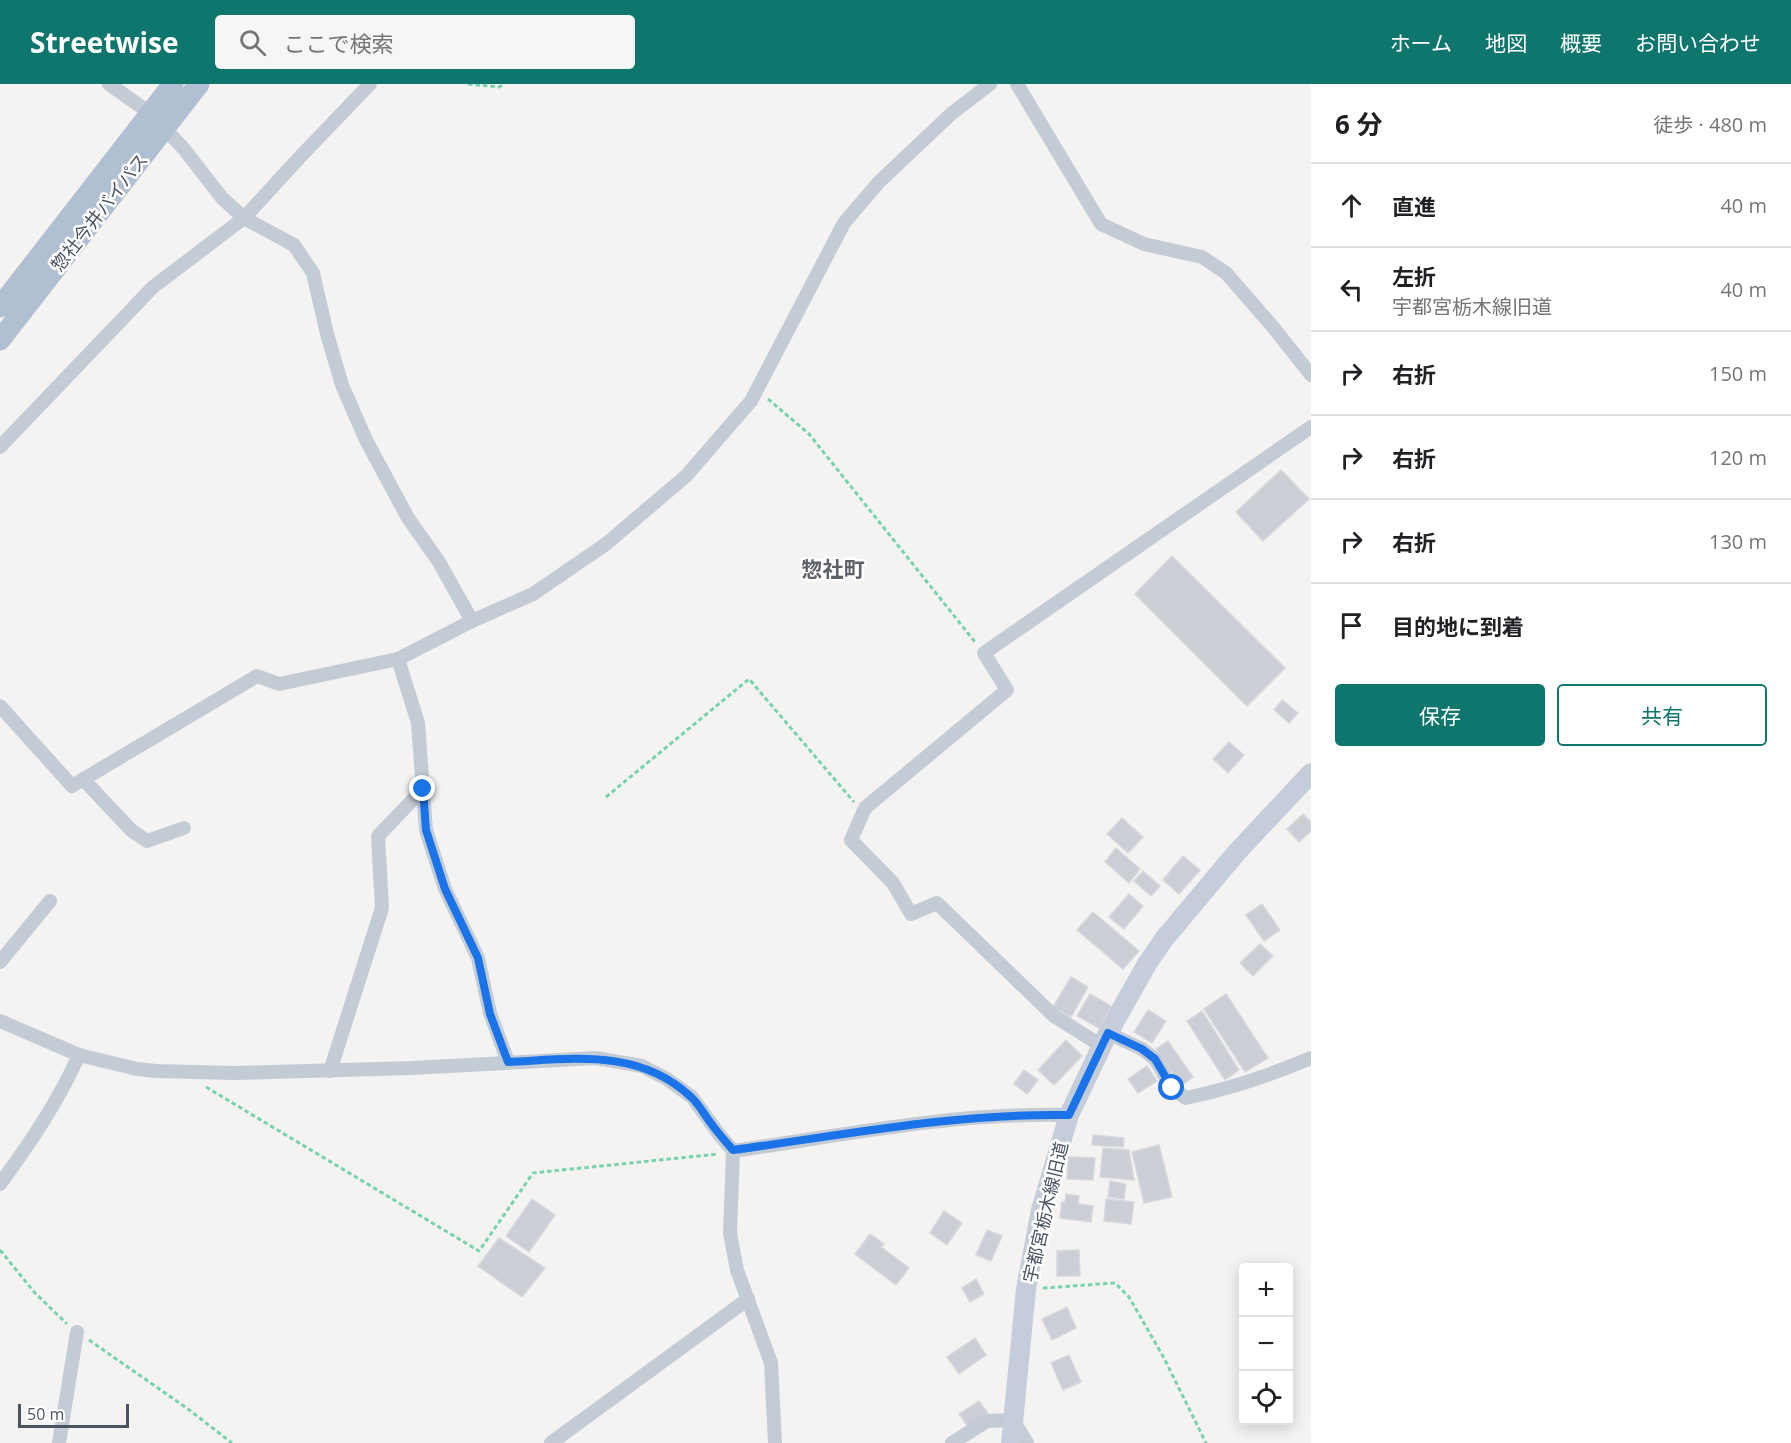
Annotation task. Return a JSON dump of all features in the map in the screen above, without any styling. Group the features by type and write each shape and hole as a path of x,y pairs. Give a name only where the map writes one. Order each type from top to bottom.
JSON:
{"main road":[{"name":"惣社今井バイパス","path":"0,340 157,121 173,84"},
{"name":"惣社今井バイパス","path":"0,307 157,121 199,84"}],"street":[{"path":"109,84 157,121 184,149 222,198 244,218 294,245 313,273 342,385 366,440 408,518 439,562 472,621"},
{"path":"0,447 153,287 244,218 370,84"},
{"path":"0,706 72,786 257,676 279,684 398,659 472,621 532,594 606,544 686,476 745,409 844,223 879,182 951,114 990,84"},
{"path":"1017,84 1101,224 1144,244 1202,257 1226,273 1311,375"},
{"path":"1311,427 984,653 1007,690 865,808 850,840 893,883 911,914 937,903 1054,1017 1105,1039 1142,1049 1155,1059 1172,1088 1186,1098 1215,1092 1281,1071 1311,1058"},
{"path":"398,659 418,723 426,830 445,889 478,958 490,1014 508,1062"},
{"name":"宇都宮栃木線旧道","path":"1011,1443 1026,1289 1041,1210 1069,1115 1105,1039 1147,964 1164,939 1237,852 1311,773"},
{"path":"83,779 130,830 147,841 184,828"},
{"path":"330,1071 382,908 378,836 423,789"},
{"path":"0,962 50,901"},
{"path":"0,1021 79,1056 137,1069 234,1073 330,1071 596,1058 642,1066 668,1079 692,1097 733,1150 730,1233 737,1270 771,1363 775,1443"},
{"path":"0,1184 24,1152 62,1092 79,1056"},
{"path":"733,1150 940,1121 1069,1115"},
{"path":"551,1443 748,1299"},
{"path":"60,1443 77,1332"},
{"path":"952,1443 987,1421 1013,1420 1027,1443"}],"path":[{"path":"468,84 499,87 504,84"},
{"path":"757,389 809,434 984,653"},
{"path":"606,797 749,679 863,812"},
{"path":"182,1072 479,1251 533,1173 703,1157 733,1150"},
{"path":"0,1250 35,1293 77,1332 232,1443"},
{"path":"1026,1289 1114,1282 1129,1297 1158,1348 1206,1443"}],"building":[{"path":"1281,470 1309,499 1263,541 1236,512"},
{"path":"1172,556 1285,668 1247,706 1135,594"},
{"path":"1282,700 1298,713 1289,723 1274,710"},
{"path":"1229,742 1244,755 1228,773 1213,759"},
{"path":"1303,814 1311,822 1311,831 1299,842 1287,829"},
{"path":"1122,818 1143,837 1128,853 1107,834"},
{"path":"1116,848 1140,869 1129,883 1105,862"},
{"path":"1183,856 1200,870 1179,894 1163,880"},
{"path":"1143,871 1160,886 1151,896 1134,881"},
{"path":"1129,894 1143,906 1124,929 1109,917"},
{"path":"1262,904 1280,930 1264,941 1246,915"},
{"path":"1093,912 1139,951 1123,969 1077,930"},
{"path":"1260,944 1273,956 1253,976 1240,963"},
{"path":"1071,977 1088,987 1071,1017 1053,1007"},
{"path":"1090,994 1111,1006 1099,1028 1077,1016"},
{"path":"1226,994 1268,1058 1245,1072 1204,1009"},
{"path":"1148,1010 1166,1021 1152,1043 1134,1032"},
{"path":"1202,1011 1239,1070 1225,1080 1187,1021"},
{"path":"1066,1040 1082,1056 1054,1085 1038,1070"},
{"path":"1168,1041 1193,1077 1181,1086 1156,1049"},
{"path":"1147,1066 1157,1081 1138,1093 1128,1079"},
{"path":"1024,1070 1038,1080 1027,1094 1014,1084"},
{"path":"1093,1135 1124,1138 1123,1147 1092,1145"},
{"path":"1159,1145 1172,1197 1144,1203 1132,1152"},
{"path":"1103,1148 1129,1150 1134,1180 1100,1177"},
{"path":"1068,1157 1095,1158 1093,1180 1067,1179"},
{"path":"1110,1181 1126,1184 1124,1199 1108,1197"},
{"path":"1066,1194 1079,1196 1078,1204 1093,1206 1091,1222 1060,1218 1062,1202 1065,1203"},
{"path":"532,1199 555,1215 529,1252 506,1236"},
{"path":"1106,1199 1134,1202 1131,1224 1104,1221"},
{"path":"944,1211 962,1223 947,1245 930,1233"},
{"path":"987,1230 1002,1236 991,1261 976,1255"},
{"path":"870,1234 884,1244 881,1247 909,1268 896,1285 855,1254"},
{"path":"499,1238 545,1268 522,1297 478,1266"},
{"path":"1079,1250 1080,1276 1057,1276 1057,1251"},
{"path":"976,1279 984,1294 970,1302 962,1288"},
{"path":"1067,1307 1076,1328 1052,1340 1042,1319"},
{"path":"975,1338 986,1355 959,1374 947,1357"},
{"path":"1069,1355 1081,1382 1063,1390 1051,1363"},
{"path":"979,1401 988,1413 968,1427 959,1414"}],"district":[{"name":"惣社町","path":"833,569"}],"route":[{"path":"423,789 426,830 445,889 478,958 490,1014 508,1062 596,1058 642,1066 668,1079 692,1097 733,1150 940,1121 1069,1115 1108,1033 1142,1049 1155,1059 1172,1088"}]}
